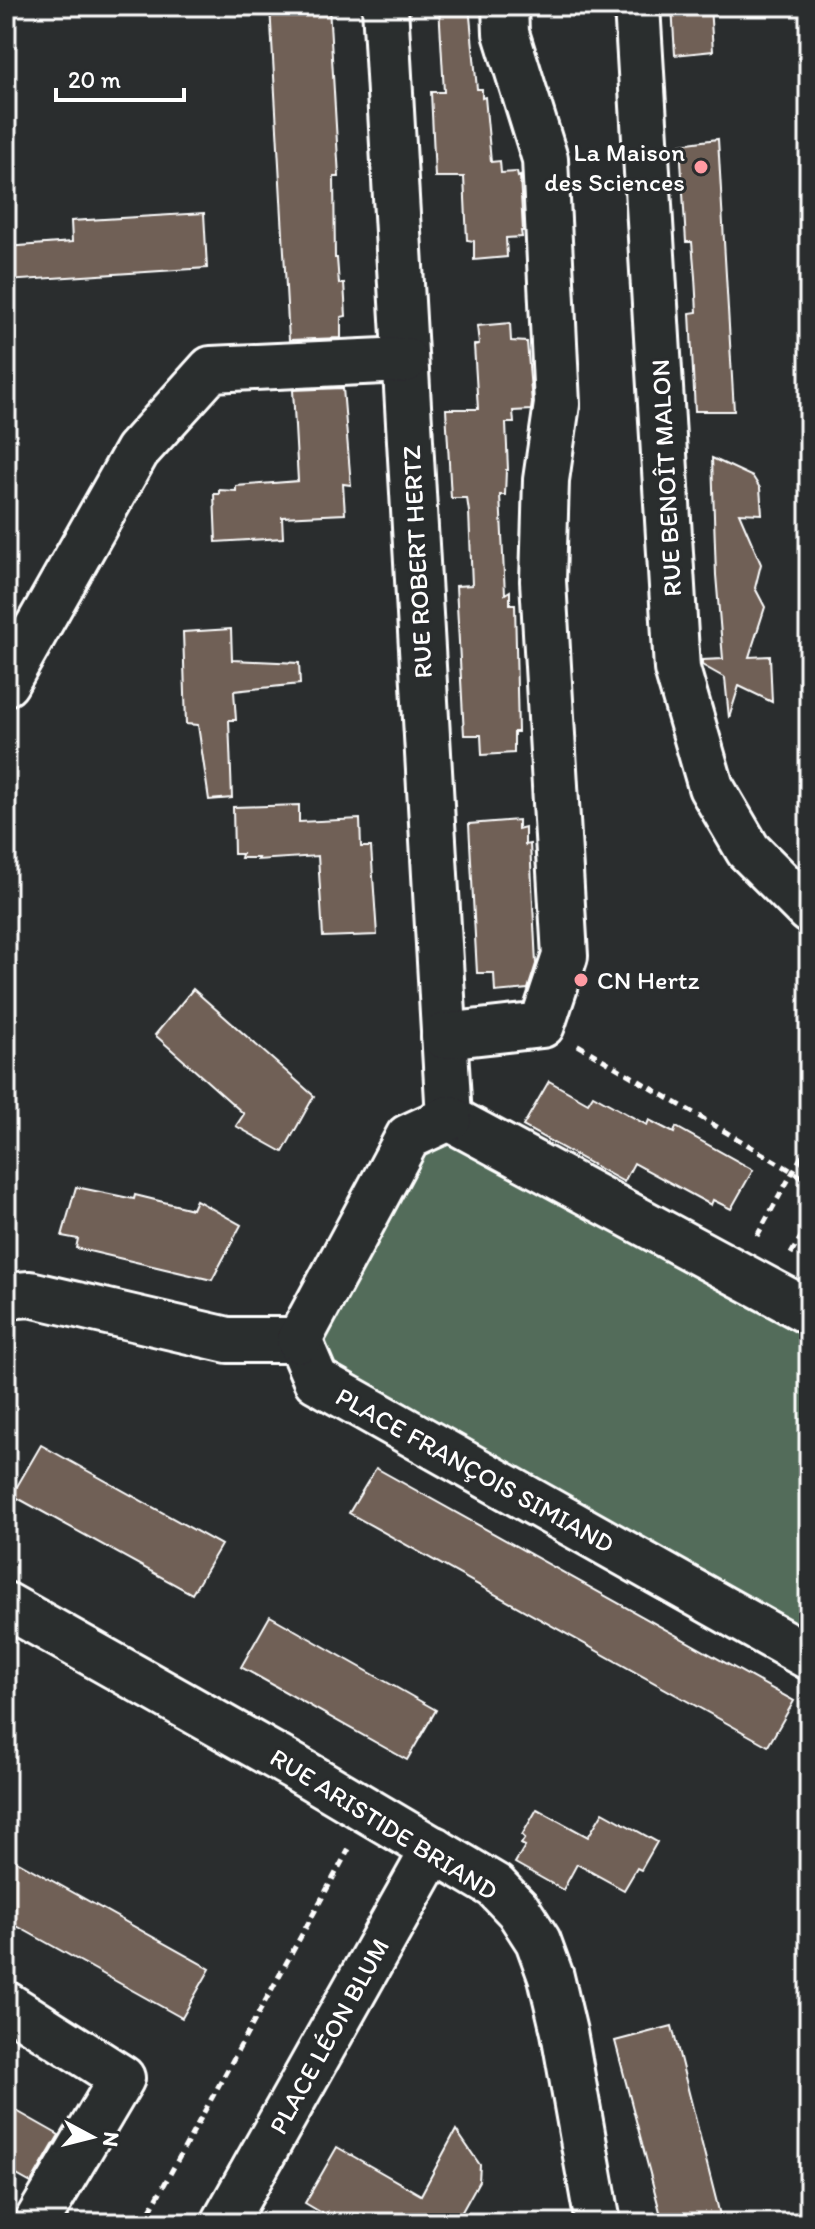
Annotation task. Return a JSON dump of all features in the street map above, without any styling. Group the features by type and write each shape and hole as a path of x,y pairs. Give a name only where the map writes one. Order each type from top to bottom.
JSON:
{"street":[{"name":"RUE ROBERT HERTZ","path":"385,6 449,1118"},
{"path":"444,1036 542,1025 565,956 543,581 546,480 557,404 545,159 506,33 505,6"},
{"name":"RUE BENOÎT MALON","path":"637,6 677,669 711,787 748,850 809,911"},
{"path":"6,683 137,451 211,369 405,360"},
{"path":"6,1296 30,1294 228,1340 299,1340 408,1137 449,1118 809,1312"},
{"name":"PLACE FRANÇOIS SIMIAND","path":"299,1340 316,1380 809,1657"},
{"name":"RUE ARISTIDE BRIAND","path":"6,1605 434,1849 495,1886 518,1910 538,1941 551,1977 564,2032 598,2223"},
{"name":"PLACE LÉON BLUM","path":"224,2223 434,1849"},
{"path":"6,2004 122,2078 36,2223"}],"path":[{"path":"542,1025 809,1181"},
{"path":"763,1227 809,1143"},
{"path":"797,1243 809,1223"},
{"path":"143,2223 370,1812"}],"green space":[{"path":"449,1118 809,1312 809,1657 316,1380 299,1340 408,1137"}],"building":[{"path":"270,6 329,6 339,177 334,177 335,258 339,284 344,283 346,316 341,317 341,338 289,340"},
{"path":"439,6 469,6 477,89 482,89 482,98 485,97 491,162 500,161 501,173 517,172 520,176 523,231 522,237 506,238 507,257 474,260 474,241 467,240 464,177 435,177 431,92 444,92"},
{"path":"672,6 710,6 713,51 675,55"},
{"path":"718,139 734,411 695,411 690,313 697,312 692,242 686,242 680,144"},
{"path":"204,213 207,268 6,281 6,247 72,242 71,221"},
{"path":"510,323 511,341 527,342 532,403 531,410 513,411 514,423 506,423 508,470 505,495 500,495 505,594 510,591 510,604 515,604 518,732 514,732 514,753 482,755 481,735 464,735 456,586 472,585 469,512 467,498 451,498 446,409 478,409 474,345 479,344 477,326"},
{"path":"343,388 351,485 343,484 345,514 282,517 283,538 216,542 214,494 219,494 219,490 236,491 236,486 298,481 293,390"},
{"path":"712,458 753,477 760,488 762,514 739,513 761,564 755,588 765,607 749,657 770,656 772,702 739,686 729,718 725,678 702,665 702,660 723,659"},
{"path":"231,629 232,660 299,663 300,684 234,691 236,720 229,720 232,798 209,800 198,725 186,724 183,632"},
{"path":"299,805 299,822 360,819 361,847 371,847 377,935 323,937 318,856 257,860 234,854 233,807"},
{"path":"518,820 518,829 525,827 525,845 530,844 536,964 528,989 495,992 494,973 477,973 469,824"},
{"path":"193,989 314,1096 283,1152 236,1126 244,1114 155,1035"},
{"path":"549,1081 588,1103 593,1095 647,1125 649,1120 674,1133 676,1127 753,1170 731,1209 713,1200 711,1205 634,1163 624,1182 523,1126"},
{"path":"76,1187 134,1199 135,1195 192,1209 196,1200 241,1225 212,1280 76,1248 78,1239 62,1236"},
{"path":"41,1445 221,1545 192,1594 12,1495"},
{"path":"376,1468 794,1701 768,1746 349,1513"},
{"path":"270,1616 436,1710 407,1760 241,1667"},
{"path":"537,1809 588,1837 603,1812 657,1842 641,1870 637,1868 624,1890 577,1864 563,1890 515,1863 525,1846 521,1844 525,1838 522,1835"},
{"path":"6,1855 210,1969 182,2018 6,1920"},
{"path":"672,2026 722,2223 663,2223 615,2041"},
{"path":"6,2105 59,2135 31,2183 6,2169"},
{"path":"456,2130 480,2165 479,2181 459,2217 470,2223 339,2223 305,2203 337,2147 421,2195"}],"place":[{"name":"La Maison des Sciences","path":"701,167"},
{"name":"CN Hertz","path":"581,980"}]}
